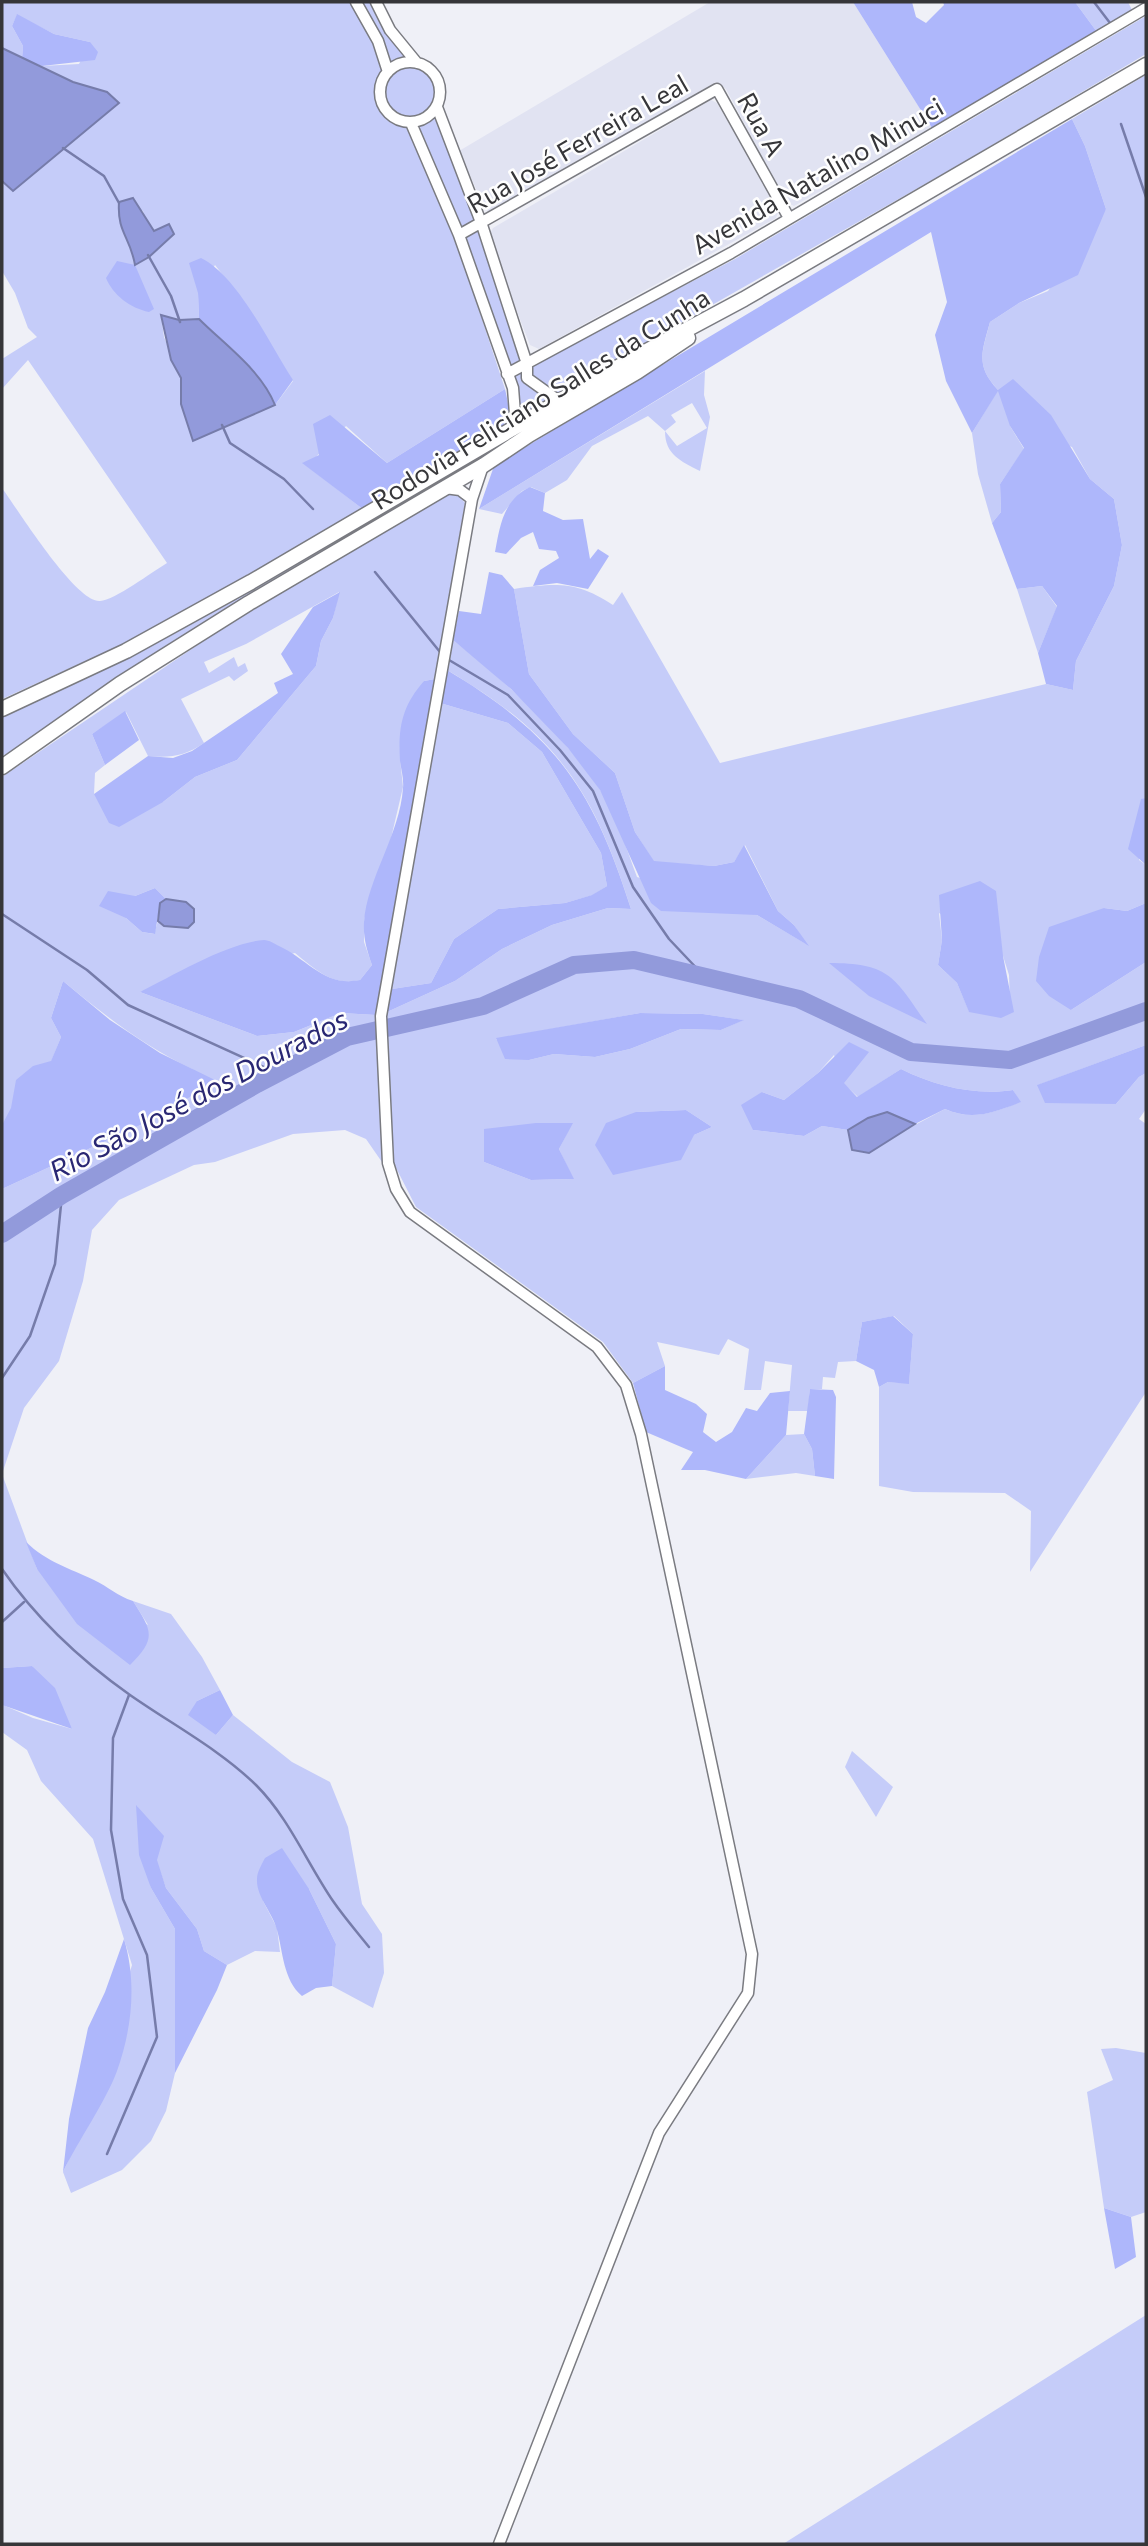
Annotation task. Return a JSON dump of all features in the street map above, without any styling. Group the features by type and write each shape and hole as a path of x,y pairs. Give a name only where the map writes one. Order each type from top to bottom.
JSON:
{"main road":[{"path":"744,299 1146,65"},
{"name":"Rodovia Feliciano Salles da Cunha","path":"2,709 125,651 251,583 559,401 744,299"},
{"name":"Rodovia Feliciano Salles da Cunha","path":"2,767 143,669 637,372 744,299"}],"street":[{"path":"356,2 378,41 387,72 379,94 384,109 396,119 411,123 426,118 436,107"},
{"path":"376,2 390,30 417,63 430,70 439,83 436,107 482,225 527,364 527,378 559,401"},
{"name":"Avenida Natalino Minuci","path":"508,374 789,218 1146,8"},
{"path":"387,72 401,63 417,63"},
{"name":"Rua A","path":"717,89 789,218"},
{"name":"Rua José Ferreira Leal","path":"459,235 482,225 717,89"},
{"path":"411,123 459,235 508,374 514,396 516,427"},
{"path":"484,465 472,499 381,1016 380,1050 388,1163 396,1189 410,1212 597,1347 626,1385 641,1434 752,1954 748,1993 659,2133 499,2544"},
{"path":"445,488 460,489 472,499"}],"shaded area":[{"path":"2,2 353,2 376,43 384,71 378,89 380,106 391,119 409,125 455,237 505,389 387,463 346,426 313,460 303,463 364,510 245,579 123,644 2,699 2,488 63,572 90,598 100,601 115,596 167,563 28,360 2,389 2,359 37,337 28,328 15,293 2,271 2,181 12,191 98,89 73,82 42,66 79,64 90,42 54,34 17,15 12,26 23,46 22,59 2,48","holes":["119,202 143,211 147,225 154,231 134,264 120,221","215,265 239,296 293,381 275,405 181,404 181,378 164,337 161,315 179,320 199,319 198,293"]},
{"path":"358,2 374,2 408,59 389,67"},
{"path":"710,2 853,2 932,128 794,206 786,202 726,89 716,82 491,213 485,209 459,151"},
{"path":"853,2 912,2 916,17 926,23 944,5 943,2 1075,2 1097,32 932,128"},
{"path":"1075,2 1128,2 1132,10 1097,32"},
{"path":"17,14 54,34 90,42 98,52 95,60 42,66 22,59 23,46 12,26"},
{"path":"1146,16 1146,54 955,167 557,393 530,375 531,366 735,259"},
{"path":"2,48 73,82 107,92 119,103 13,191 2,181"},
{"path":"415,65 425,69 433,77 437,92 433,107 425,115 405,119 395,115 387,107 383,87 387,77 395,69"},
{"path":"1146,75 1146,798 1141,800 1139,860 1146,865 1146,903 1127,911 1104,908 1071,1010 1146,962 1146,1045 1038,1085 1116,1104 1139,1077 1146,1073 1146,1109 1139,1119 1146,1124 1146,1392 1030,1572 1031,1511 1005,1493 913,1492 879,1486 879,1387 888,1382 909,1383 913,1334 894,1316 862,1322 856,1361 838,1362 835,1378 823,1377 822,1389 810,1389 808,1411 788,1411 792,1365 765,1361 761,1390 744,1390 749,1349 728,1339 719,1355 657,1342 665,1366 633,1383 603,1342 416,1207 393,1162 385,1027 387,1012 455,981 502,949 552,925 608,908 631,909 602,830 566,768 516,717 447,670 453,640 532,709 584,768 611,809 637,877 757,915 806,944 794,925 778,911 745,845 734,862 714,866 654,862 635,832 615,773 573,734 529,674 514,589 566,586 588,592 613,605 622,592 720,763 1046,684 1073,690 1076,661 1114,586 1122,545 1114,499 1090,479 1072,447 1010,426 1024,449 1000,484 1001,512 992,523 978,474 972,433 998,390 986,373 982,358 990,322 1019,303 1048,291 1106,209 1085,146 1072,119","holes":["939,913 1003,956 1009,975 1010,1001 969,1011 957,983 938,965 942,940","640,1013 703,1014 743,1020 721,1030 681,1029 630,1049 595,1057 554,1054 529,1060 496,1039","834,1055 844,1084 858,1097 901,1069 956,1088 985,1092 1013,1090 1020,1102 974,1115 945,1109 883,1142 869,1153 852,1150 848,1130 822,1126 804,1136 753,1130 762,1092 784,1100 818,1073","686,1110 712,1127 694,1135 636,1112","572,1123 559,1149 573,1179 531,1180 484,1162"]},
{"path":"711,100 717,103 779,210 776,218 539,349 530,345 488,237 493,228"},
{"path":"435,114 479,223 463,231 418,127"},
{"path":"1072,119 1085,146 1106,209 1078,275 1019,303 990,322 982,358 986,373 998,390 1013,379 1051,415 1090,479 1114,499 1122,545 1114,586 1076,661 1073,690 1046,684 1038,653 1057,606 1042,586 1017,589 992,523 1001,512 1000,484 1024,448 1010,426 998,391 972,433 946,381 935,335 947,302 931,232 479,509 494,466"},
{"path":"133,198 154,231 169,224 174,234 149,257 135,265 119,212 119,202"},
{"path":"479,228 523,361 511,369 464,235"},
{"path":"201,258 215,267 240,295 293,380 275,405 252,369 199,319 198,293 189,263"},
{"path":"117,261 135,265 154,309 149,312 135,307 113,290 106,278"},
{"path":"161,315 179,320 199,319 252,369 275,405 193,441 181,404 181,378 171,360"},
{"path":"524,368 552,398 518,419 510,374"},
{"path":"626,369 25,744 2,756 2,715"},
{"path":"705,371 704,395 710,417 700,471 671,452 665,431 648,416 592,446 567,480 545,493 531,487 522,491 502,514 479,509","holes":["692,403 707,428 677,446 665,431 676,422 671,415"]},
{"path":"505,389 508,413 502,427 364,510 302,463 319,455 313,424 330,415 387,463"},
{"path":"530,487 545,493 543,511 563,520 583,519 590,559 598,549 609,556 588,589 557,583 533,586 540,570 559,558 556,551 539,549 533,532 521,538 506,554 495,552 501,523 508,506"},
{"path":"447,495 458,495 465,503 435,679 424,681 400,759 403,787 388,851 369,898 364,921 364,942 372,965 360,980 341,981 325,975 295,953 140,992 257,1036 294,1032 341,1013 376,1015 384,1165 366,1139 345,1130 293,1134 215,1162 194,1165 119,1200 92,1230 83,1281 59,1361 24,1408 2,1474 2,1189 149,1121 192,1069 125,1029 63,981 51,1018 61,1037 51,1062 25,1073 20,1080 9,1115 2,1125 2,777 254,607","holes":["339,592 333,618 321,641 316,666 237,760 195,777 163,802 94,794 95,773 105,765 92,734 126,712 148,756 177,755 204,743 181,699 229,676 234,681 248,671 245,663 238,667 234,657 209,673 204,662 246,644","155,888 166,899 186,902 164,926 158,921 154,934 142,932 126,918 135,896"]},
{"path":"489,572 502,575 514,589 529,674 573,734 615,773 635,832 654,861 714,866 734,862 744,845 778,911 794,925 809,946 757,915 661,911 651,903 600,790 568,748 511,689 453,640 459,611 481,614"},
{"path":"1042,586 1057,607 1038,653 1017,589"},
{"path":"340,592 333,618 321,641 316,666 237,760 195,777 163,802 119,827 109,823 94,794 148,756 173,758 192,751 278,693 274,683 293,674 281,654 313,607"},
{"path":"447,670 516,718 566,769 602,830 631,909 608,908 552,925 502,949 455,981 387,1012 392,989 431,983 454,939 498,909 565,903 592,895 607,886 601,853 542,752 508,723 440,703"},
{"path":"435,679 376,1015 341,1013 294,1032 257,1036 140,992 218,953 264,940 290,952 326,976 336,980 360,980 372,965 364,933 366,906 401,805 403,785 400,738 403,718 411,699 424,681"},
{"path":"440,703 508,723 542,752 601,853 607,886 593,895 565,903 498,909 454,939 431,983 392,989"},
{"path":"125,711 139,740 105,765 92,734"},
{"path":"1146,798 1146,865 1128,849 1141,799"},
{"path":"980,881 996,891 1003,956 1014,1012 1001,1018 969,1012 957,983 938,965 942,940 939,895"},
{"path":"155,888 166,899 160,904 155,934 142,932 126,918 99,906 108,891 135,896"},
{"path":"166,899 186,902 194,909 194,922 188,928 164,926 158,921 160,903"},
{"path":"1146,903 1146,962 1071,1010 1049,996 1036,981 1039,957 1049,927 1104,908 1127,911"},
{"path":"829,963 865,966 888,976 898,984 927,1024 869,996"},
{"path":"63,981 110,1020 160,1053 217,1081 149,1121 2,1189 2,1125 11,1108 16,1080 33,1066 51,1061 61,1037 51,1018"},
{"path":"640,1013 703,1014 744,1020 721,1030 681,1029 630,1049 595,1057 554,1054 529,1060 505,1059 496,1038"},
{"path":"849,1042 869,1052 844,1083 857,1097 901,1069 956,1088 985,1092 1013,1090 1021,1102 974,1115 945,1109 915,1124 887,1112 868,1118 848,1130 822,1126 804,1136 753,1130 741,1105 762,1092 784,1100 818,1073"},
{"path":"1146,1045 1146,1073 1139,1077 1116,1104 1045,1103 1037,1085"},
{"path":"686,1110 712,1127 694,1135 681,1160 613,1175 595,1145 606,1123 636,1112"},
{"path":"887,1112 915,1124 869,1153 852,1150 848,1130 868,1118"},
{"path":"536,1123 573,1123 559,1149 574,1179 531,1180 484,1162 484,1129"},
{"path":"893,1316 913,1334 909,1384 888,1382 879,1387 874,1370 856,1361 862,1322"},
{"path":"665,1366 665,1390 696,1404 707,1414 703,1432 716,1442 732,1432 746,1408 757,1411 770,1393 790,1391 786,1435 746,1479 705,1470 681,1470 693,1452 646,1432 633,1383"},
{"path":"810,1389 833,1390 836,1397 834,1479 815,1476 812,1449 804,1434"},
{"path":"804,1434 812,1449 815,1476 796,1473 746,1479 786,1435"},
{"path":"2,1474 37,1569 148,1625 133,1601 171,1614 202,1657 220,1690 197,1701 216,1735 233,1715 292,1762 330,1782 348,1827 362,1904 382,1934 384,1973 373,2008 332,1986 336,1944 309,1889 263,1901 277,1928 280,1952 255,1951 227,1965 204,1951 197,1929 166,1888 137,1806 151,1888 175,1929 175,2073 166,2111 151,2141 122,2170 71,2193 63,2172 80,2136 132,1965 93,1839 41,1781 27,1750 2,1732 3,1705 33,1718 72,1729 32,1666 2,1668"},
{"path":"26,1542 50,1560 133,1601 148,1627 149,1634 145,1648 130,1665 77,1624 37,1569"},
{"path":"32,1666 55,1688 72,1729 2,1705 2,1668"},
{"path":"220,1690 233,1715 216,1735 188,1715 197,1701"},
{"path":"852,1751 893,1787 876,1817 845,1767"},
{"path":"136,1805 164,1836 157,1860 166,1888 197,1929 204,1951 227,1965 175,2073 175,1929 151,1888 139,1855"},
{"path":"282,1848 309,1889 336,1944 332,1986 316,1988 302,1996 287,1974 275,1924 257,1886 258,1874 265,1858"},
{"path":"124,1939 131,1972 131,2005 122,2055 106,2095 63,2172 69,2119 88,2028 105,1992"},
{"path":"1116,2048 1146,2053 1146,2212 1131,2217 1104,2208 1087,2092 1113,2080 1101,2049"},
{"path":"1104,2208 1131,2217 1136,2257 1115,2269"},
{"path":"1146,2315 1146,2544 783,2544"}],"waterway":[{"path":"1094,2 1110,23"},
{"path":"1121,124 1146,197"},
{"path":"63,148 104,176 119,203"},
{"path":"148,255 171,296 180,322"},
{"path":"222,425 230,443 284,479 313,509"},
{"path":"375,572 440,652"},
{"path":"449,660 508,695 560,750 593,791 633,887 669,939 704,976"},
{"path":"2,914 87,970 128,1005 277,1073"},
{"name":"Rio São José dos Dourados","path":"2,1234 62,1195 257,1084 347,1037 483,1006 574,965 634,960 799,999 911,1052 1010,1060 1146,1011"},
{"path":"2,1378 30,1336 55,1264 62,1195"},
{"path":"2,1569 44,1621 94,1668 211,1749 256,1785 288,1826 333,1901 369,1947"},
{"path":"2,1622 24,1602"},
{"path":"107,2154 157,2037 147,1955 123,1899 111,1830 113,1738 129,1695"}]}
